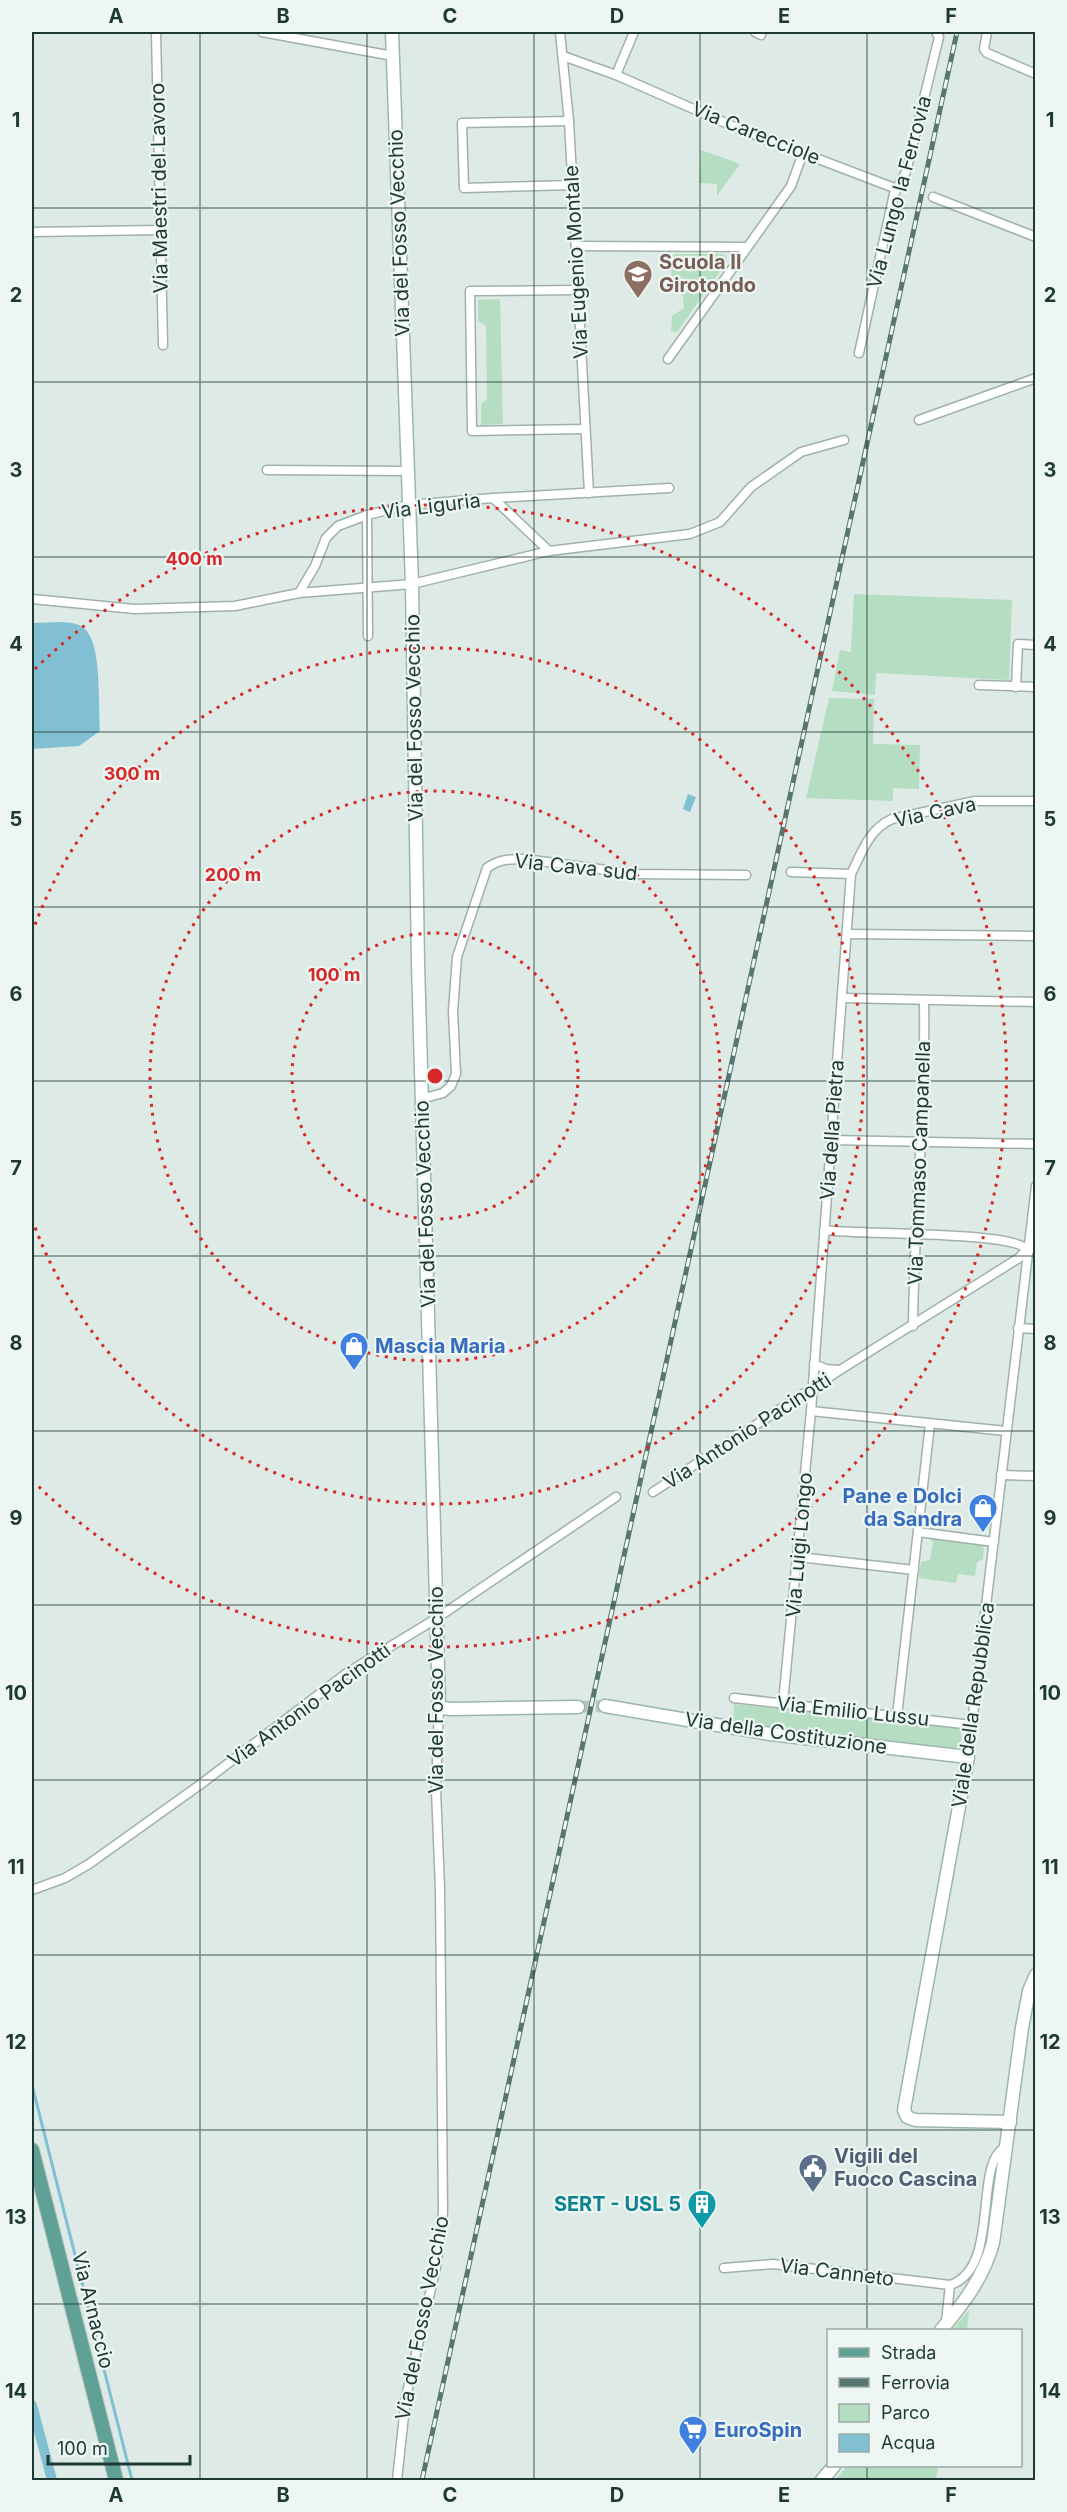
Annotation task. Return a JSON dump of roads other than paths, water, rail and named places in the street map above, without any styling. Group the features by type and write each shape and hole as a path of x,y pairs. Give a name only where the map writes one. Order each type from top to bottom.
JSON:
{"main road":[{"name":"Via Arnaccio","path":"32,2150 116,2481"}],"street":[{"name":"Via Maestri del Lavoro","path":"156,32 163,345"},
{"path":"262,32 393,56"},
{"name":"Via del Fosso Vecchio","path":"392,32 412,584 422,1099 437,1618 439,1704 436,1790 440,1889 443,2212 436,2266 406,2397 397,2481"},
{"name":"Via Eugenio Montale","path":"560,32 570,121 588,493"},
{"path":"616,75 634,32"},
{"name":"Via Lungo la Ferrovia","path":"859,353 879,258 897,189 906,172 939,37 936,32"},
{"path":"987,32 984,49 1035,74"},
{"name":"Via Carecciole","path":"563,56 616,75 737,128 897,189"},
{"path":"570,121 462,123 464,188 573,185"},
{"path":"668,359 791,186 803,153"},
{"path":"933,197 1035,237"},
{"path":"32,232 160,230"},
{"path":"576,246 747,247"},
{"path":"578,290 470,291 472,431 585,429"},
{"path":"919,420 1035,378"},
{"path":"32,599 135,609 235,606 299,593 412,584 549,551 666,538 711,528 726,518 751,487 792,458 806,450 843,440"},
{"path":"267,470 407,471"},
{"path":"493,498 669,488"},
{"name":"Via Liguria","path":"299,593 315,566 331,531 350,520 409,505 493,498 549,551"},
{"path":"367,515 368,636"},
{"path":"1016,687 1018,644 1035,645"},
{"path":"979,686 1035,687"},
{"name":"Via Cava","path":"851,874 871,834 892,819 975,801 1035,801"},
{"name":"Via Cava sud","path":"422,1099 443,1093 451,1086 456,1074 453,1011 457,957 487,868 494,863 508,859 525,859 636,874 746,875"},
{"path":"791,872 851,874"},
{"name":"Via della Pietra","path":"813,1387 851,874"},
{"path":"848,934 1035,936"},
{"path":"842,998 1035,1002"},
{"name":"Via Tommaso Campanella","path":"913,1326 915,1234 921,1143 924,1001"},
{"path":"831,1140 1035,1144"},
{"name":"Viale della Repubblica","path":"1010,2122 915,2120 907,2116 904,2110 968,1757 1018,1328 1031,1249 1035,1186"},
{"path":"824,1230 915,1234 1021,1244 1031,1249"},
{"name":"Via Antonio Pacinotti","path":"653,1492 813,1387 913,1326 1031,1249"},
{"path":"1018,1328 1035,1329"},
{"name":"Via Antonio Pacinotti","path":"814,1364 826,1370 840,1370"},
{"name":"Via Luigi Longo","path":"783,1703 799,1557 813,1387"},
{"path":"812,1411 1006,1431"},
{"path":"897,1716 930,1424"},
{"path":"1001,1475 1035,1476"},
{"name":"Via Antonio Pacinotti","path":"32,1890 64,1878 89,1864 201,1784 334,1683 437,1618 616,1497"},
{"path":"918,1532 994,1542"},
{"path":"799,1557 914,1570"},
{"name":"Via Emilio Lussu","path":"734,1698 972,1725"},
{"path":"439,1704 442,1708 451,1709 578,1707"},
{"name":"Via della Costituzione","path":"605,1706 770,1734 968,1757"},
{"path":"943,2328 975,2286 989,2256 996,2227 1024,2013 1035,1975"},
{"path":"943,2328 950,2285 956,2283 968,2272 976,2257 983,2230 993,2164 999,2152 1006,2147"},
{"name":"Via Canneto","path":"723,2268 773,2264 950,2285"},
{"path":"822,2481 833,2467"}],"water":[{"path":"60,622 80,626 91,638 97,663 100,731 79,746 32,749 32,623"},
{"path":"688,794 696,797 690,812 683,809"}],"waterway":[{"path":"32,2085 132,2480"},
{"path":"32,2405 52,2480"}],"tunnel":[{"path":"578,1707 605,1706"}],"railway":[{"path":"422,2480 957,32"}],"place":[{"name":"Scuola Il Girotondo","path":"638,300"},
{"name":"Mascia Maria","path":"354,1372"},
{"name":"Pane e Dolci da Sandra","path":"983,1534"},
{"name":"Vigili del Fuoco Cascina","path":"813,2194"},
{"name":"SERT - USL 5","path":"702,2230"},
{"name":"EuroSpin","path":"693,2456"}]}
